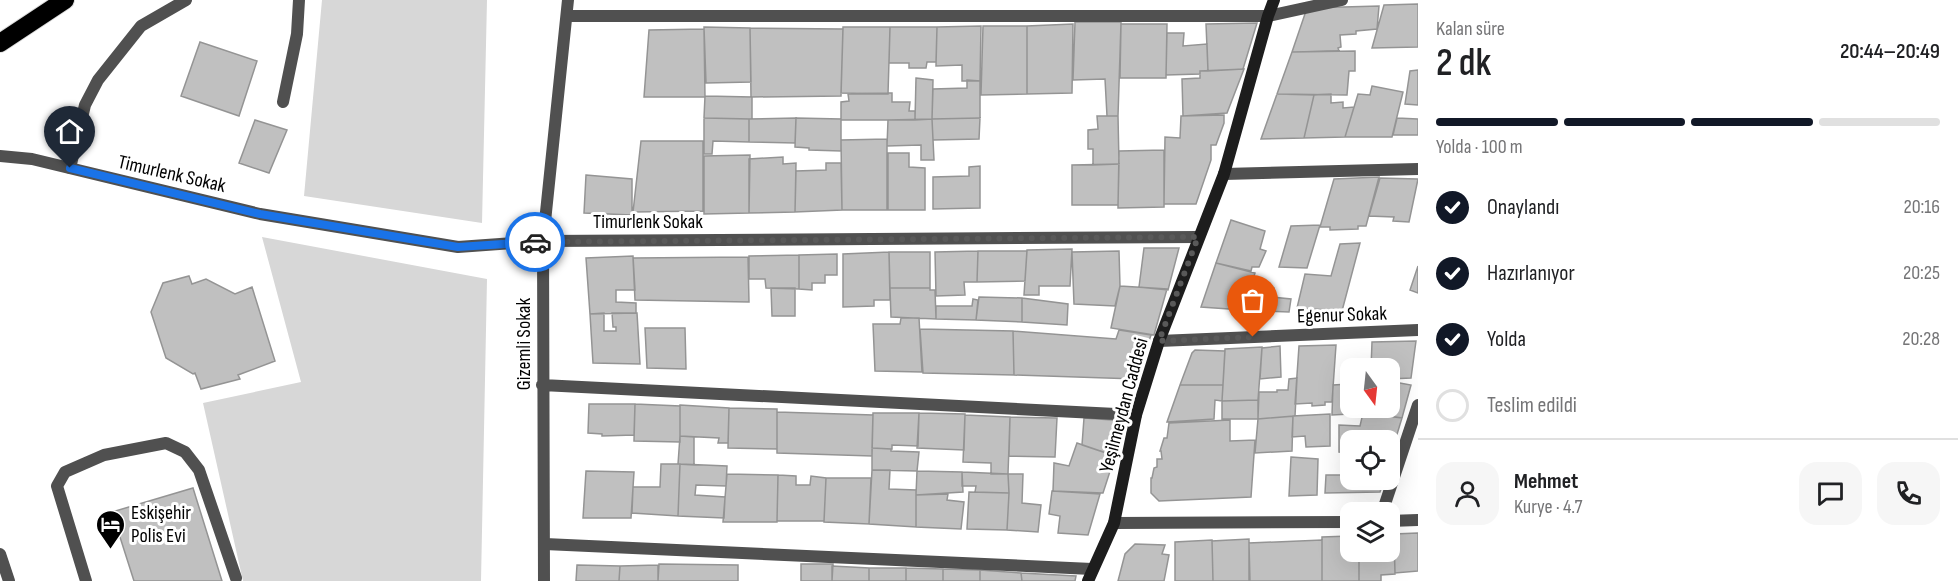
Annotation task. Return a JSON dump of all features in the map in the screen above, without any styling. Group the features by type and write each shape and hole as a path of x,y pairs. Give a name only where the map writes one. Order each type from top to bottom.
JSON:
{"highway":[{"path":"0,36 42,0"},
{"path":"0,43 65,0"}],"street":[{"path":"70,168 85,105 98,80 141,26 186,0"},
{"path":"283,102 297,34 299,0"},
{"name":"Gizemli Sokak","path":"544,581 543,241 568,0"},
{"name":"Yeşilmeydan Caddesi","path":"1090,575 1114,523 1136,415 1159,341 1224,174 1274,0"},
{"path":"567,16 1268,16 1342,0"},
{"name":"Timurlenk Sokak","path":"0,156 32,159 260,214 458,247 543,241 1198,237"},
{"path":"1224,174 1418,169"},
{"name":"Egenur Sokak","path":"1159,341 1418,330"},
{"path":"542,385 1136,415"},
{"path":"1386,502 1418,405"},
{"path":"86,581 57,486 65,472 104,455 166,443 185,452 199,470 236,578"},
{"path":"1400,521 1418,520"},
{"path":"1114,523 1340,522"},
{"path":"545,544 1090,575"},
{"path":"0,554 9,581"}],"shaded area":[{"path":"322,0 487,0 482,223 304,196"},
{"path":"262,237 487,279 481,581 243,581 203,403 301,382"}],"building":[{"path":"1418,4 1418,47 1372,48 1384,5"},
{"path":"1379,6 1377,29 1340,35 1339,51 1292,52 1307,8"},
{"path":"1075,22 1121,22 1118,116 1107,116 1105,79 1073,80"},
{"path":"1257,23 1243,69 1208,71 1206,24"},
{"path":"1073,24 1072,93 1027,94 1027,26"},
{"path":"1121,24 1167,24 1166,78 1120,78"},
{"path":"981,26 980,81 962,81 962,65 936,66 937,27"},
{"path":"983,26 1027,26 1027,94 981,95"},
{"path":"704,27 750,28 751,82 706,83"},
{"path":"843,27 890,27 888,94 841,93"},
{"path":"890,27 937,27 936,62 927,62 926,68 909,68 909,63 889,63"},
{"path":"750,28 843,29 841,96 751,97"},
{"path":"704,29 705,97 644,97 649,30"},
{"path":"1167,33 1184,33 1183,46 1207,44 1208,71 1200,71 1200,74 1166,75"},
{"path":"200,42 257,61 239,116 181,96"},
{"path":"1355,51 1355,71 1349,71 1347,95 1277,94 1292,52"},
{"path":"1244,69 1227,113 1183,116 1182,79 1200,78 1200,71"},
{"path":"1418,70 1418,105 1405,104 1410,71"},
{"path":"916,78 933,80 932,119 915,120"},
{"path":"967,80 980,81 980,118 932,119 933,89 967,88"},
{"path":"1372,86 1403,92 1392,137 1345,137 1358,94 1370,95"},
{"path":"892,93 892,102 910,102 909,111 915,111 915,120 841,120 841,102 849,101 848,94"},
{"path":"1277,94 1314,95 1304,138 1261,139"},
{"path":"1331,94 1331,103 1343,102 1343,108 1354,107 1345,137 1304,138 1314,95"},
{"path":"705,96 752,97 752,119 704,118"},
{"path":"1224,115 1224,123 1216,145 1211,145 1211,160 1196,204 1164,204 1165,137 1180,138 1181,116"},
{"path":"1097,116 1118,116 1119,164 1093,165 1093,149 1088,149 1088,130 1098,129"},
{"path":"704,118 749,119 749,142 713,141 712,154 704,154"},
{"path":"796,118 841,119 841,151 795,147"},
{"path":"796,118 795,143 749,142 749,119"},
{"path":"980,118 979,139 933,140 932,119"},
{"path":"1397,118 1418,119 1418,135 1393,135"},
{"path":"932,119 934,160 921,160 921,145 887,146 888,120"},
{"path":"255,120 287,130 269,173 239,163"},
{"path":"887,139 887,210 842,210 841,140"},
{"path":"641,141 703,141 703,211 633,212"},
{"path":"1164,150 1164,207 1118,208 1119,151"},
{"path":"888,153 909,153 909,167 925,168 925,210 888,210"},
{"path":"750,155 749,213 704,214 704,156"},
{"path":"783,157 783,164 796,163 795,212 749,213 749,159"},
{"path":"826,163 841,163 842,210 795,212 796,171 826,170"},
{"path":"1119,164 1118,205 1072,205 1072,165"},
{"path":"980,166 980,208 933,209 933,177 969,176 969,167"},
{"path":"586,175 632,179 632,215 584,213"},
{"path":"1379,177 1366,226 1358,226 1358,229 1330,230 1330,227 1320,227 1334,179"},
{"path":"1380,178 1418,179 1409,222 1393,221 1394,217 1369,216"},
{"path":"1231,220 1265,231 1260,249 1266,251 1259,267 1252,267 1251,271 1216,263"},
{"path":"1320,225 1307,268 1279,267 1291,226"},
{"path":"1360,243 1342,311 1297,308 1305,274 1331,276 1340,244"},
{"path":"1144,248 1179,248 1168,290 1139,287"},
{"path":"1072,249 1070,286 1039,286 1039,295 1024,295 1027,250"},
{"path":"978,251 1027,251 1025,281 977,282"},
{"path":"978,251 977,282 964,282 965,295 936,296 935,252"},
{"path":"1119,251 1120,286 1115,306 1074,304 1072,252"},
{"path":"889,252 930,252 930,288 890,288"},
{"path":"889,252 890,300 874,300 874,306 843,307 843,254"},
{"path":"837,254 837,275 825,275 825,283 812,283 812,290 799,289 799,255"},
{"path":"799,255 799,289 766,288 765,279 749,279 749,256"},
{"path":"633,256 635,290 616,290 616,302 636,303 636,313 590,314 586,258"},
{"path":"748,257 749,302 635,300 633,258"},
{"path":"1216,263 1255,273 1243,310 1201,307"},
{"path":"1418,266 1418,293 1410,290"},
{"path":"189,276 192,284 206,279 235,294 252,287 275,361 238,375 240,379 201,389 195,373 193,374 166,358 151,312 163,283"},
{"path":"1253,284 1274,288 1272,297 1291,299 1289,312 1243,310"},
{"path":"1120,286 1167,289 1154,335 1111,328"},
{"path":"771,288 795,288 795,316 772,316"},
{"path":"890,288 935,290 936,319 891,317"},
{"path":"979,297 1022,298 1022,322 976,320"},
{"path":"1022,298 1068,304 1067,325 1022,322"},
{"path":"973,299 978,300 976,320 936,319 936,306 972,306"},
{"path":"604,313 604,331 616,331 616,327 613,327 612,313 637,313 640,364 593,363 590,314"},
{"path":"901,318 919,318 922,372 875,371 873,324 900,324"},
{"path":"645,328 685,328 686,369 647,368"},
{"path":"920,329 1013,331 1014,375 923,373"},
{"path":"1119,330 1151,335 1136,379 1014,375 1013,331 1116,339"},
{"path":"1416,341 1411,378 1400,378 1400,358 1371,358 1372,342"},
{"path":"1336,345 1332,402 1312,406 1312,403 1295,404 1299,346"},
{"path":"1280,346 1281,377 1260,379 1262,348"},
{"path":"1262,347 1258,400 1222,401 1225,349"},
{"path":"1195,350 1225,351 1223,385 1180,385"},
{"path":"1297,378 1295,416 1258,419 1259,392 1288,390 1289,379"},
{"path":"1400,383 1411,385 1402,418 1400,418"},
{"path":"1180,385 1223,385 1222,401 1215,400 1214,419 1167,422"},
{"path":"1333,385 1340,385 1340,415 1332,415"},
{"path":"1258,400 1258,419 1222,419 1222,401"},
{"path":"589,404 635,404 634,435 602,436 602,434 588,433"},
{"path":"635,404 680,406 680,442 634,441"},
{"path":"680,405 729,408 728,443 718,443 719,438 680,436"},
{"path":"729,408 777,409 777,449 728,448"},
{"path":"777,412 873,415 872,456 777,453"},
{"path":"873,413 919,413 918,446 892,445 892,449 872,448"},
{"path":"919,413 965,414 964,450 917,448"},
{"path":"1330,414 1330,446 1306,447 1305,436 1292,437 1293,416"},
{"path":"965,415 1010,417 1008,474 991,474 991,463 963,462"},
{"path":"1293,416 1292,451 1255,453 1258,419"},
{"path":"1010,417 1057,418 1055,457 1009,456"},
{"path":"1084,418 1126,421 1115,456 1082,445"},
{"path":"1362,418 1402,418 1398,430 1340,430 1339,452 1339,425 1360,426"},
{"path":"1230,420 1230,441 1255,440 1251,497 1159,501 1151,493 1151,478 1154,468 1157,467 1157,459 1162,459 1160,451 1164,438 1167,438 1169,423"},
{"path":"680,436 694,437 694,465 678,464"},
{"path":"1077,443 1115,456 1103,493 1053,491 1054,463 1069,466"},
{"path":"872,448 919,452 917,471 872,470"},
{"path":"1291,457 1318,459 1317,495 1289,496"},
{"path":"661,464 680,464 678,516 632,513 633,487 660,487"},
{"path":"680,464 727,466 726,486 696,485 695,495 725,497 724,518 678,516"},
{"path":"872,470 890,470 889,489 916,490 916,527 869,524"},
{"path":"586,471 634,472 631,518 583,518"},
{"path":"917,471 962,472 963,492 916,495"},
{"path":"962,472 1008,474 1009,493 975,492 976,486 962,486"},
{"path":"727,474 778,475 777,522 723,522"},
{"path":"1008,474 1023,474 1022,503 1041,505 1038,532 1007,530"},
{"path":"778,475 796,476 796,485 810,485 811,476 826,478 824,521 777,521"},
{"path":"1326,475 1340,475 1340,490 1381,490 1380,492 1325,493"},
{"path":"826,478 871,478 869,524 824,522"},
{"path":"193,488 222,581 134,581 112,512"},
{"path":"1052,491 1100,494 1088,535 1058,533 1060,516 1049,514"},
{"path":"969,492 1009,493 1007,530 967,529"},
{"path":"948,494 947,500 964,502 961,529 916,527 916,495"},
{"path":"1418,533 1418,571 1395,573 1395,562 1400,562 1400,534"},
{"path":"1340,536 1340,562 1359,562 1359,581 1322,581 1322,537"},
{"path":"1249,539 1249,581 1213,581 1212,541"},
{"path":"1212,540 1213,581 1175,581 1175,542"},
{"path":"1322,540 1322,581 1250,581 1249,543"},
{"path":"1135,544 1165,545 1162,554 1169,555 1164,581 1118,581 1125,554"},
{"path":"1359,562 1395,562 1395,574 1381,575 1381,581 1359,581"},
{"path":"659,564 738,565 738,581 658,581"},
{"path":"801,564 833,564 832,581 801,581"},
{"path":"577,565 620,566 619,581 576,581"},
{"path":"658,565 658,581 619,581 620,566"},
{"path":"832,566 869,568 869,581 832,581"},
{"path":"869,568 906,568 906,581 869,581"},
{"path":"906,568 943,569 943,581 906,581"},
{"path":"943,569 980,570 980,581 943,581"},
{"path":"980,570 1021,573 1022,581 980,581"},
{"path":"1021,573 1076,576 1075,581 1022,581"}],"way so far":[{"path":"535,242 1198,237 1159,341 1253,337"}],"place":[{"name":"Eskişehir Polis Evi","path":"110,550"}],"route":[{"path":"70,168 260,214 458,247 535,242"}]}
